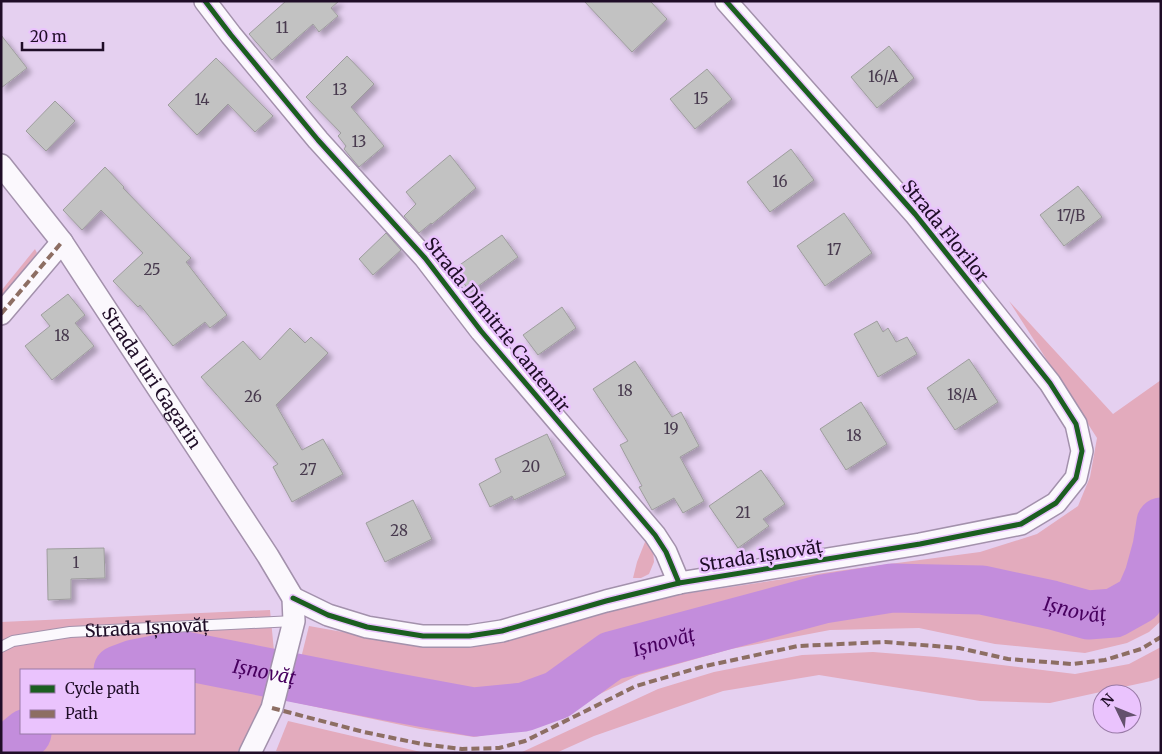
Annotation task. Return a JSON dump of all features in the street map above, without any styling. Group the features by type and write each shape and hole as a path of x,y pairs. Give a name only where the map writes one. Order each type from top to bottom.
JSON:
{"street":[{"name":"Strada Dimitrie Cantemir","path":"205,1 318,140 425,258 481,331 655,535 666,552 678,583"},
{"name":"Strada Florilor","path":"726,1 915,214 1050,383 1076,424 1082,451 1076,478"},
{"name":"Strada Iuri Gagarin","path":"1,165 62,242 268,556 293,598"},
{"path":"1,314 62,242"},
{"name":"Strada Ișnovăț","path":"293,598 328,615 367,627 423,636 469,636 502,631 606,601 678,583 920,544 1021,524 1056,503 1076,478"},
{"path":"250,753 272,708 294,621 293,598"}],"lane":[{"name":"Strada Ișnovăț","path":"1,646 12,641 70,632 294,621"}],"shaded area":[{"path":"35,249 37,253 1,300 1,291"},
{"path":"1009,301 1113,414 1161,380 1161,621 1149,632 1127,643 1085,653 995,644 919,628 830,630 731,649 639,675 575,706 520,729 474,737 420,729 293,702 309,626 416,645 488,644 537,633 643,600 980,552 1037,534 1078,506 1090,477 1097,438"},
{"path":"647,537 653,549 654,562 649,574 641,578 633,578 637,562"},
{"path":"270,610 274,651 260,709 237,753 1,753 1,622"},
{"path":"1161,647 1161,677 1137,684 1092,684 1092,694 1050,703 980,701 819,675 723,691 594,736 556,753 520,753 658,689 714,672 802,655 873,652 936,657 1075,674 1129,664"},
{"path":"288,721 425,753 291,753 276,751"}],"building":[{"path":"286,1 339,1 331,8 338,16 319,32 313,24 272,60 249,34"},
{"path":"584,1 650,1 667,19 632,52"},
{"path":"1,35 27,68 1,88"},
{"path":"889,46 914,78 877,108 851,77"},
{"path":"347,56 374,84 351,107 384,146 359,167 344,149 346,146 338,136 341,133 306,97"},
{"path":"216,58 273,116 255,132 228,104 197,135 168,105"},
{"path":"707,69 732,99 695,129 670,99"},
{"path":"55,101 75,121 46,151 26,131"},
{"path":"791,149 814,180 770,212 747,182"},
{"path":"450,155 476,188 419,233 404,216 416,204 406,192"},
{"path":"105,167 191,258 186,262 227,315 210,328 205,322 173,346 140,305 138,307 113,281 143,253 101,210 82,230 63,210"},
{"path":"1078,186 1102,217 1064,246 1040,215"},
{"path":"844,213 872,253 825,286 797,246"},
{"path":"386,233 401,250 373,275 359,259"},
{"path":"502,235 518,257 470,292 454,269"},
{"path":"68,294 85,315 75,323 94,346 52,380 25,346 50,326 41,315"},
{"path":"562,307 576,328 538,355 523,335"},
{"path":"877,321 883,332 888,328 896,342 907,337 917,354 878,377 854,334"},
{"path":"290,328 305,343 311,337 328,353 276,405 302,450 323,439 343,474 292,502 273,467 278,464 201,377 243,341 260,360"},
{"path":"969,359 998,402 955,430 927,388"},
{"path":"635,361 672,417 681,412 699,446 680,457 704,501 683,513 674,498 652,510 639,487 642,486 620,445 628,441 593,389"},
{"path":"861,402 887,444 846,470 820,429"},
{"path":"547,434 566,475 514,500 512,496 490,507 479,484 501,472 495,459"},
{"path":"761,470 785,504 763,519 769,526 738,548 709,506"},
{"path":"413,500 432,539 385,562 366,523"},
{"path":"104,548 105,578 71,579 71,599 48,600 47,549"}],"waterway":[{"name":"Ișnovăț","path":"121,669 134,664 180,655 474,712 524,707 557,695 611,656 823,599 892,588 982,590 1088,615 1114,613 1139,599 1149,576 1157,547 1161,522"},
{"name":"Ișnovăț","path":"2,753 26,734"}],"marked path":[{"path":"1,314 62,242"},
{"path":"272,708 364,732 422,744 462,749 499,748 525,741 636,686 701,667 798,646 885,642 959,648 1008,659 1072,664 1105,660 1141,649 1161,637"}],"cycle path":[{"path":"205,1 318,140 425,258 481,331 655,535 666,552 679,583"},
{"path":"293,598 328,615 367,627 423,636 469,636 502,631 606,601 679,583 920,544 1021,524 1056,503 1076,478 1082,451 1076,424 1050,383 915,214 726,1"}]}
